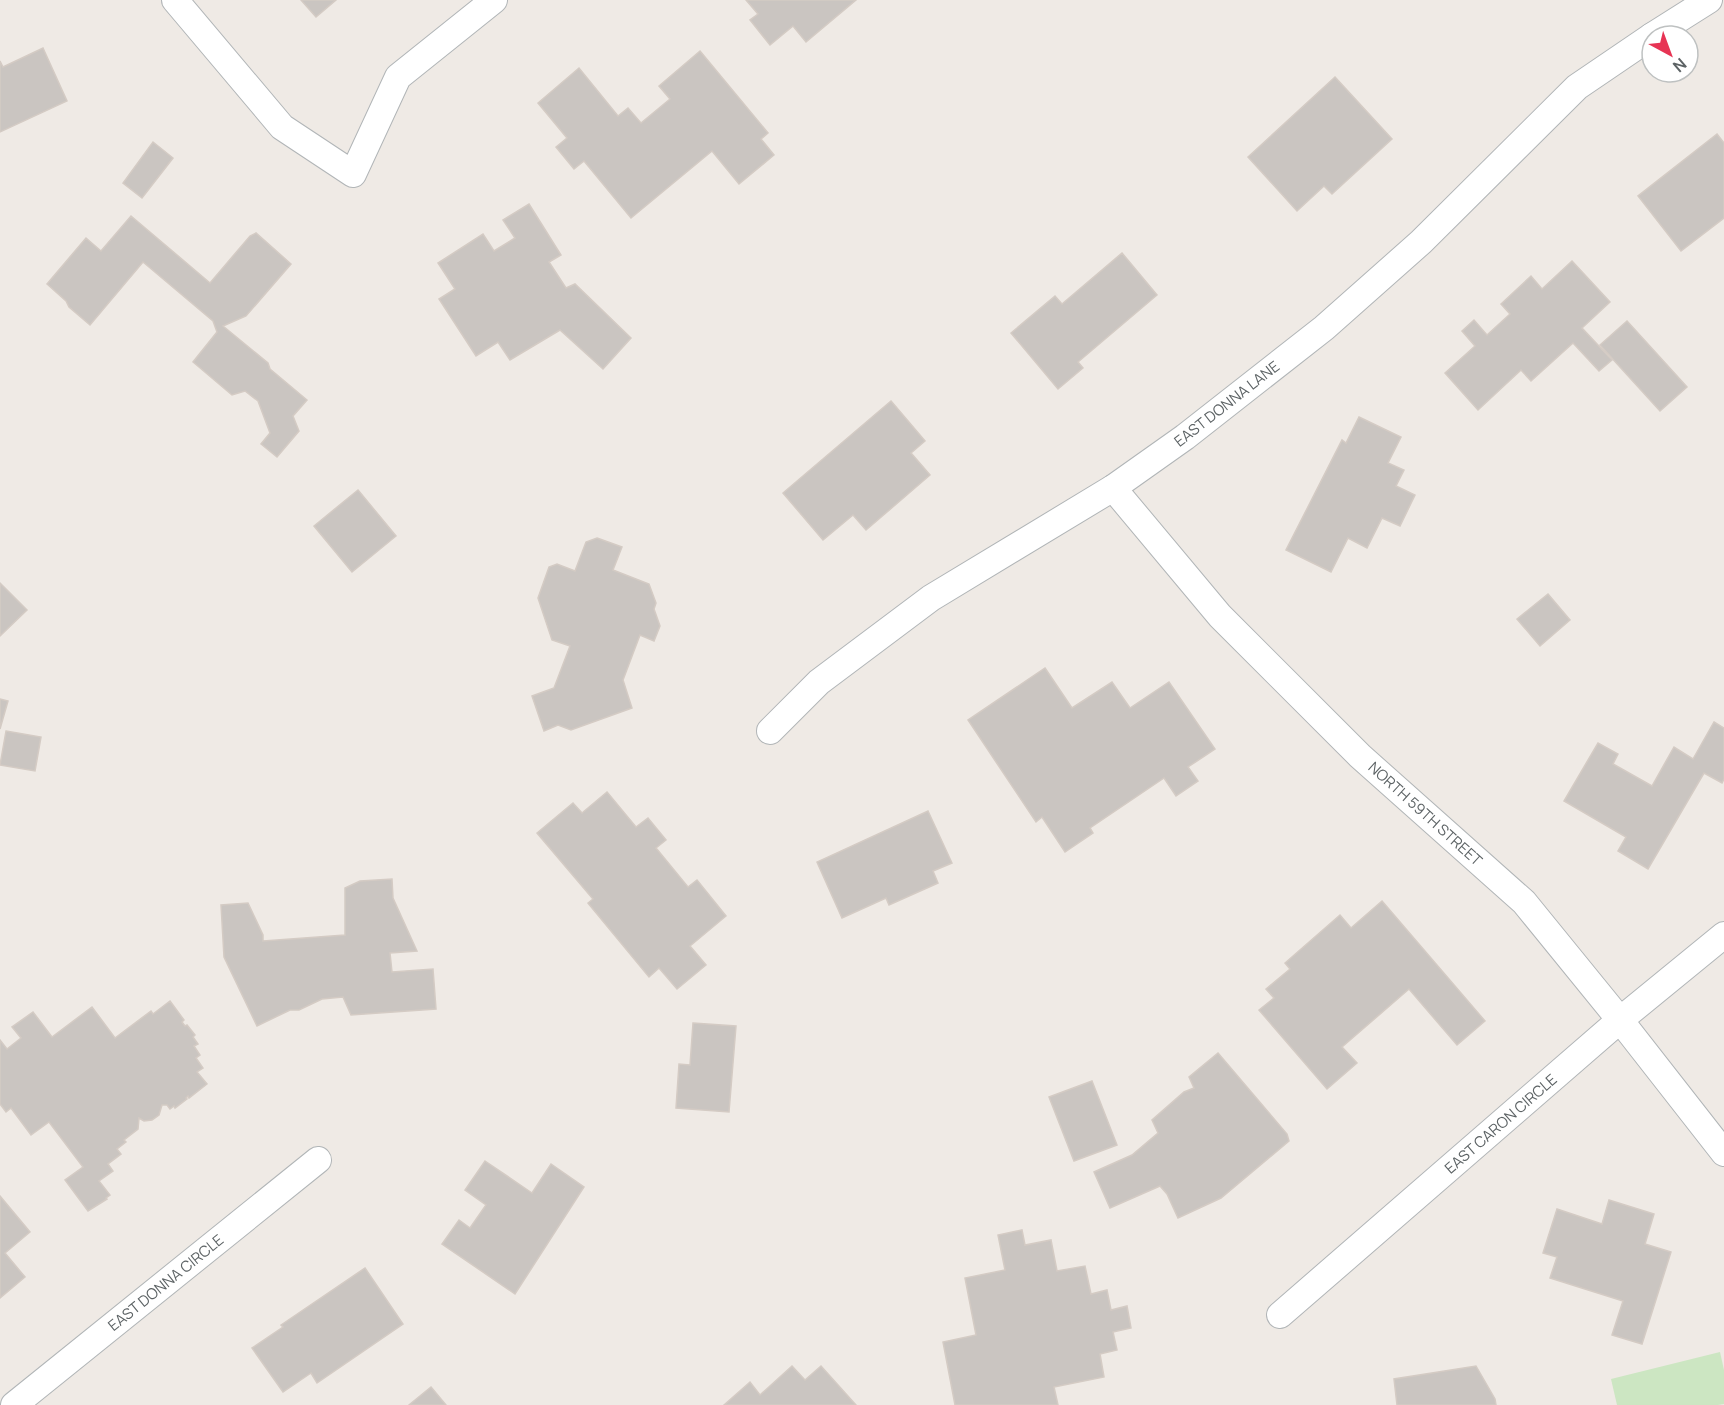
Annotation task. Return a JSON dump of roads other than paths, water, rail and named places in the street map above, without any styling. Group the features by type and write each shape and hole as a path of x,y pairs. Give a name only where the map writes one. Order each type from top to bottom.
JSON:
{"street":[{"path":"175,0 282,127 352,174 398,77 494,0"},
{"name":"EAST DONNA LANE","path":"1671,24 1709,0"},
{"name":"EAST DONNA LANE","path":"770,731 819,682 931,598 1113,488 1185,437 1324,328 1421,242 1577,87 1640,44"},
{"name":"NORTH 59TH STREET","path":"1113,488 1220,616 1360,756 1524,902 1724,1153"},
{"name":"EAST CARON CIRCLE","path":"1280,1315 1620,1020 1724,935"},
{"name":"EAST DONNA CIRCLE","path":"14,1405 318,1160"}]}
